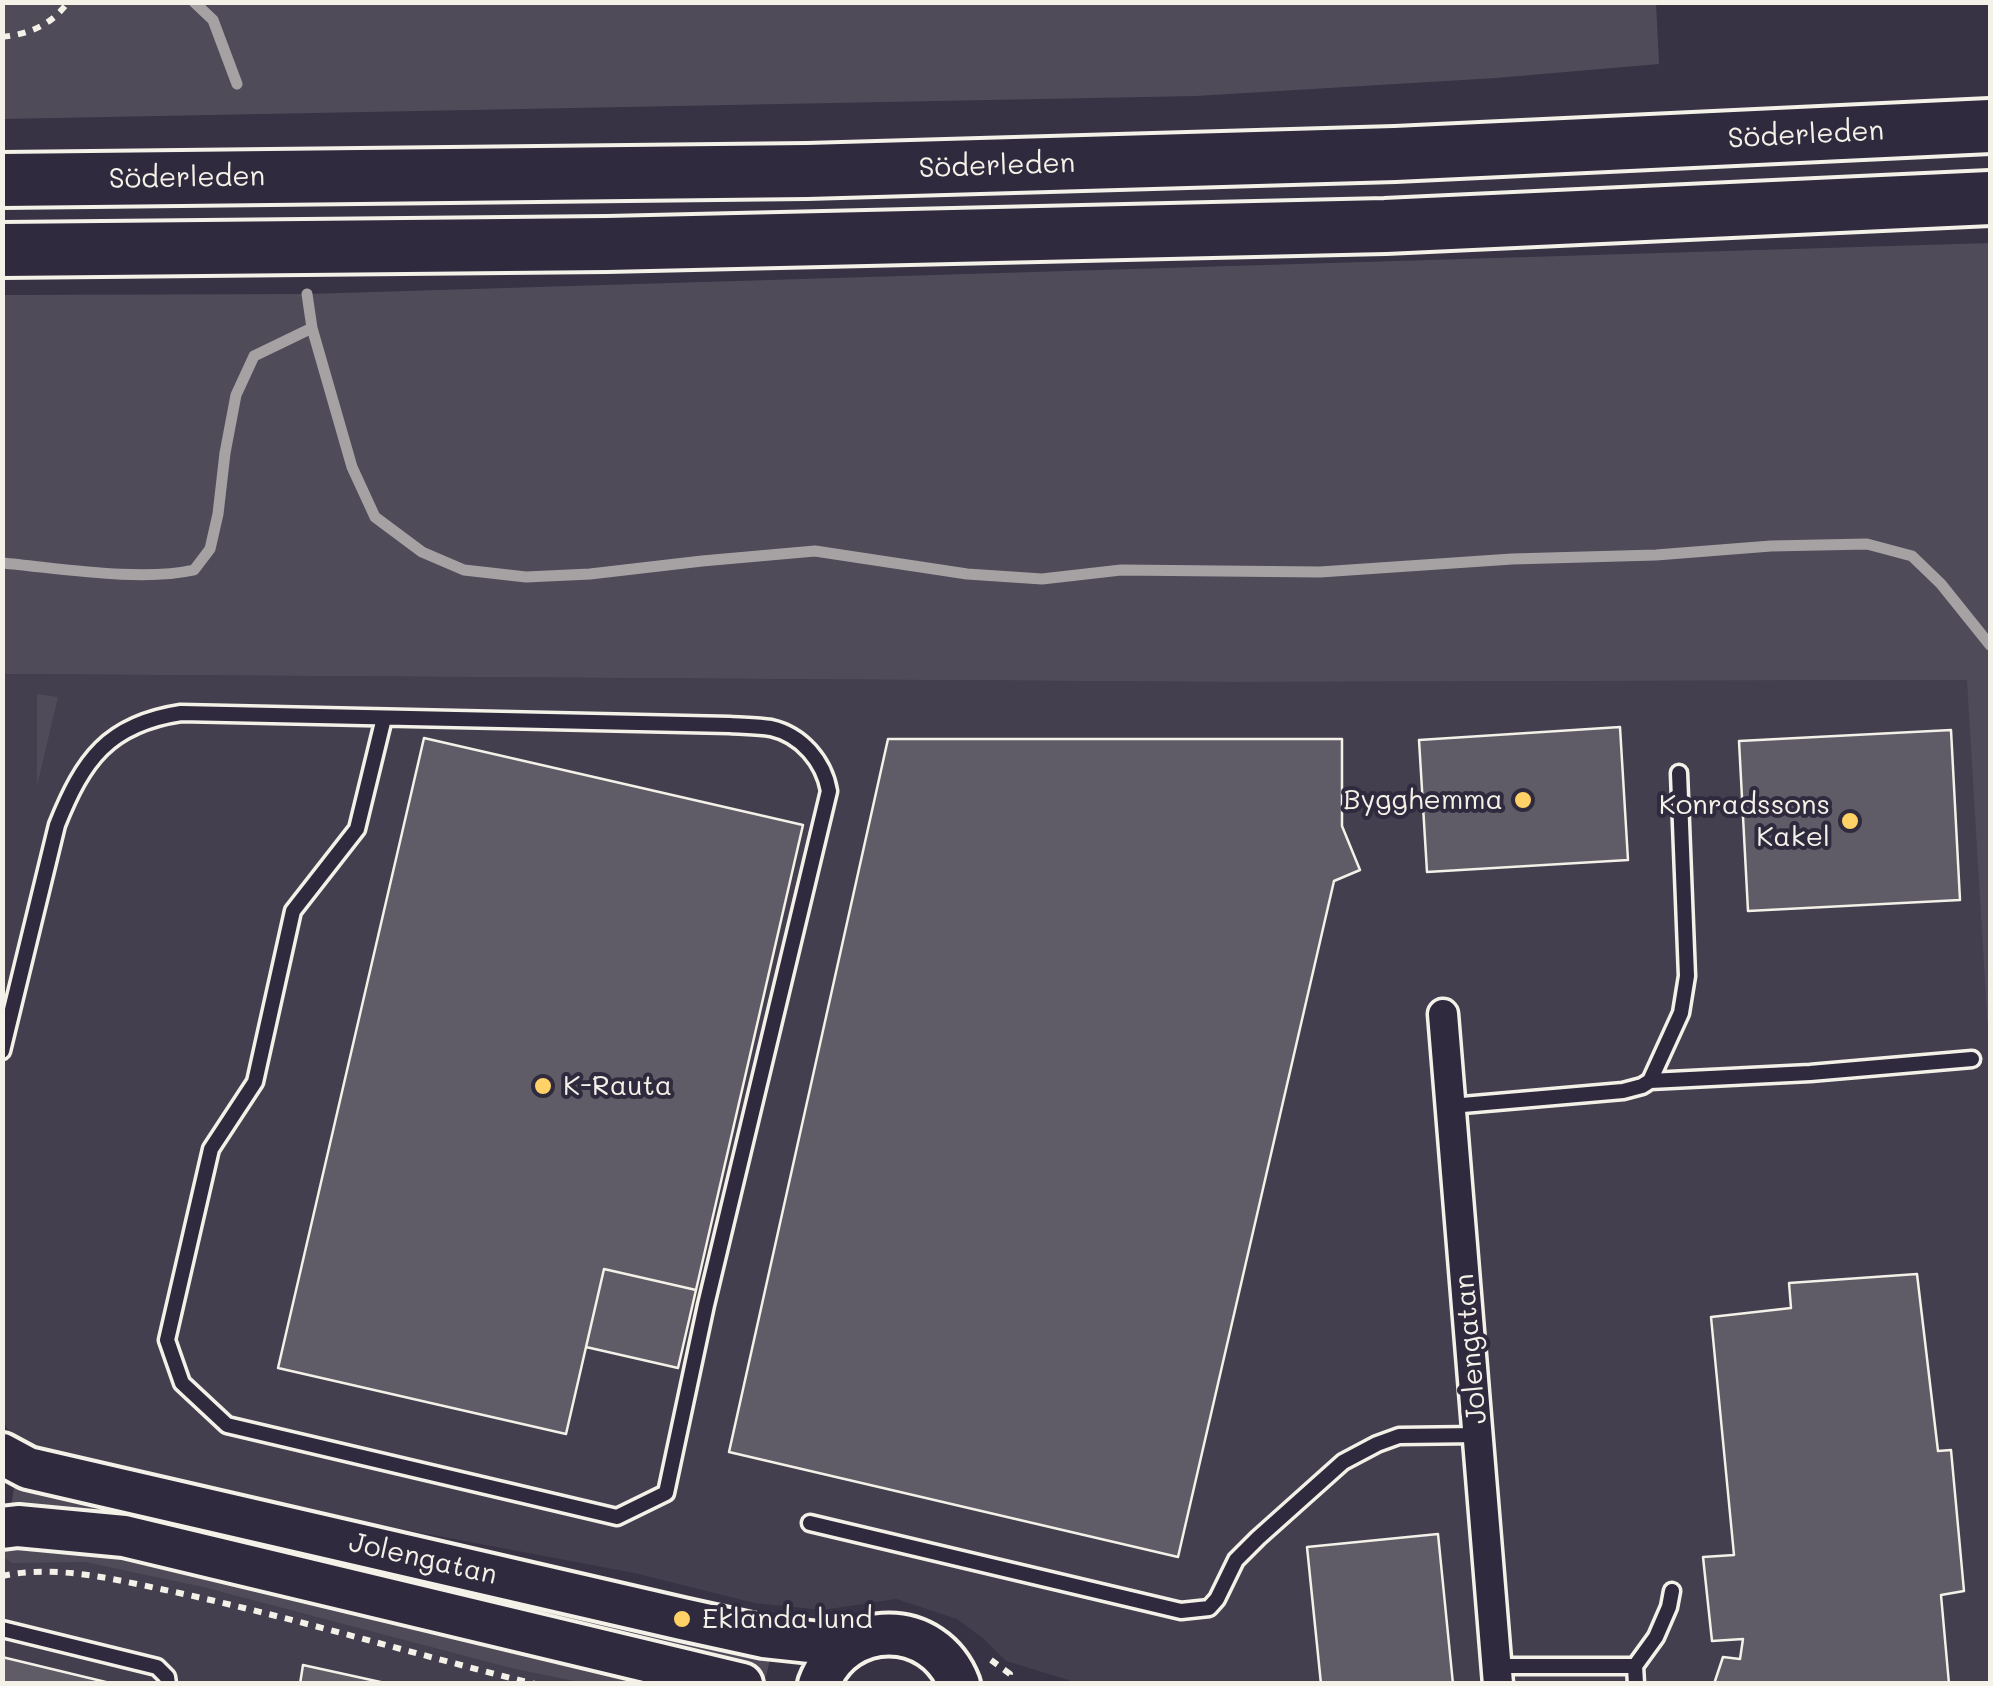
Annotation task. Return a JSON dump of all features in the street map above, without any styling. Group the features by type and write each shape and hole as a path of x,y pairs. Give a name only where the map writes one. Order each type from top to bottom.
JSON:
{"highway":[{"name":"Söderleden","path":"2,180 826,170 1415,154 1990,126"},
{"path":"2,250 607,244 1385,226 1990,198"}],"street":[{"name":"Jolengatan","path":"1443,1014 1498,1675"},
{"name":"Jolengatan","path":"2,1454 28,1468 682,1620 764,1636 848,1646 874,1635 903,1635 930,1646 955,1674"},
{"name":"Jolengatan","path":"2,1528 18,1526 124,1536 742,1684"},
{"path":"818,1684 828,1665 848,1646"},
{"path":"955,1674 996,1684"}],"lane":[{"path":"2,1051 57,825 76,782 98,752 136,724 180,713 730,725 771,728 791,735 805,746 826,776 830,791 706,1305 666,1492 617,1516 227,1425 182,1383 167,1340 211,1149 255,1082 293,911 357,829 384,718"},
{"path":"1650,1081 1681,1013 1688,976 1679,773"},
{"path":"1451,1106 1624,1091 1650,1081 1972,1059"},
{"path":"810,1523 1180,1611 1195,1611 1209,1608 1236,1560 1343,1462 1400,1436 1478,1434"},
{"path":"1636,1684 1636,1666 1656,1637 1672,1591"},
{"path":"2,1629 157,1666 168,1677 168,1684"},
{"path":"1498,1675 1636,1666"}],"path":[{"path":"2,36 26,34 43,26 59,15 68,2"},
{"path":"2,1576 79,1573 129,1582 534,1684"}],"shaded area":[{"path":"1656,2 1659,64 1496,78 1196,96 3,119 3,3"},
{"path":"1990,243 1990,1034 1967,680 1233,682 3,674 3,295 307,294"},
{"path":"2,674 1233,682 1968,680 1990,1034 1990,1683 1078,1683 1006,1661 957,1619 896,1599 823,1610 754,1603 634,1573 78,1468 11,1437 2,1417"},
{"path":"37,694 58,697 37,786"},
{"path":"15,1480 222,1527 346,1563 770,1659 766,1677 719,1656 98,1513 11,1507"},
{"path":"2,1540 207,1564 633,1683 3,1683"},
{"path":"5,1545 96,1547 494,1648 656,1683 584,1683 511,1668 203,1587 85,1562 12,1563 3,1557"}],"building":[{"name":"Bygghemma","path":"1620,727 1628,860 1427,872 1419,740"},
{"name":"Konradssons Kakel","path":"1951,730 1960,900 1748,911 1739,741"},
{"name":"K-Rauta","path":"424,738 803,825 696,1290 604,1269 566,1434 278,1368"},
{"path":"888,739 1342,739 1342,826 1360,870 1334,881 1178,1557 729,1452"},
{"path":"604,1269 696,1290 678,1368 586,1347"},
{"path":"1917,1274 1938,1451 1951,1450 1964,1591 1941,1595 1949,1684 1714,1684 1723,1657 1740,1659 1743,1639 1712,1641 1703,1557 1734,1555 1711,1317 1791,1308 1789,1283"},
{"path":"1438,1534 1453,1684 1321,1684 1307,1547"},
{"path":"2,1657 114,1684 2,1684"},
{"path":"303,1665 385,1683 385,1684 300,1684"}],"waterway":[{"path":"194,2 213,20 237,84"},
{"path":"307,294 312,328 352,467 375,517 422,552 464,570 526,577 590,574 815,551 967,574 1042,579 1121,570 1320,572 1512,559 1867,544 1912,556 1941,584 1990,645"},
{"path":"2,563 149,575 194,570 210,549 236,395 254,356 312,328"}],"place":[{"name":"Bygghemma","path":"1523,800"},
{"name":"Konradssons Kakel","path":"1850,821"},
{"name":"K-Rauta","path":"543,1086"},
{"name":"Eklanda lund","path":"682,1619"}]}
